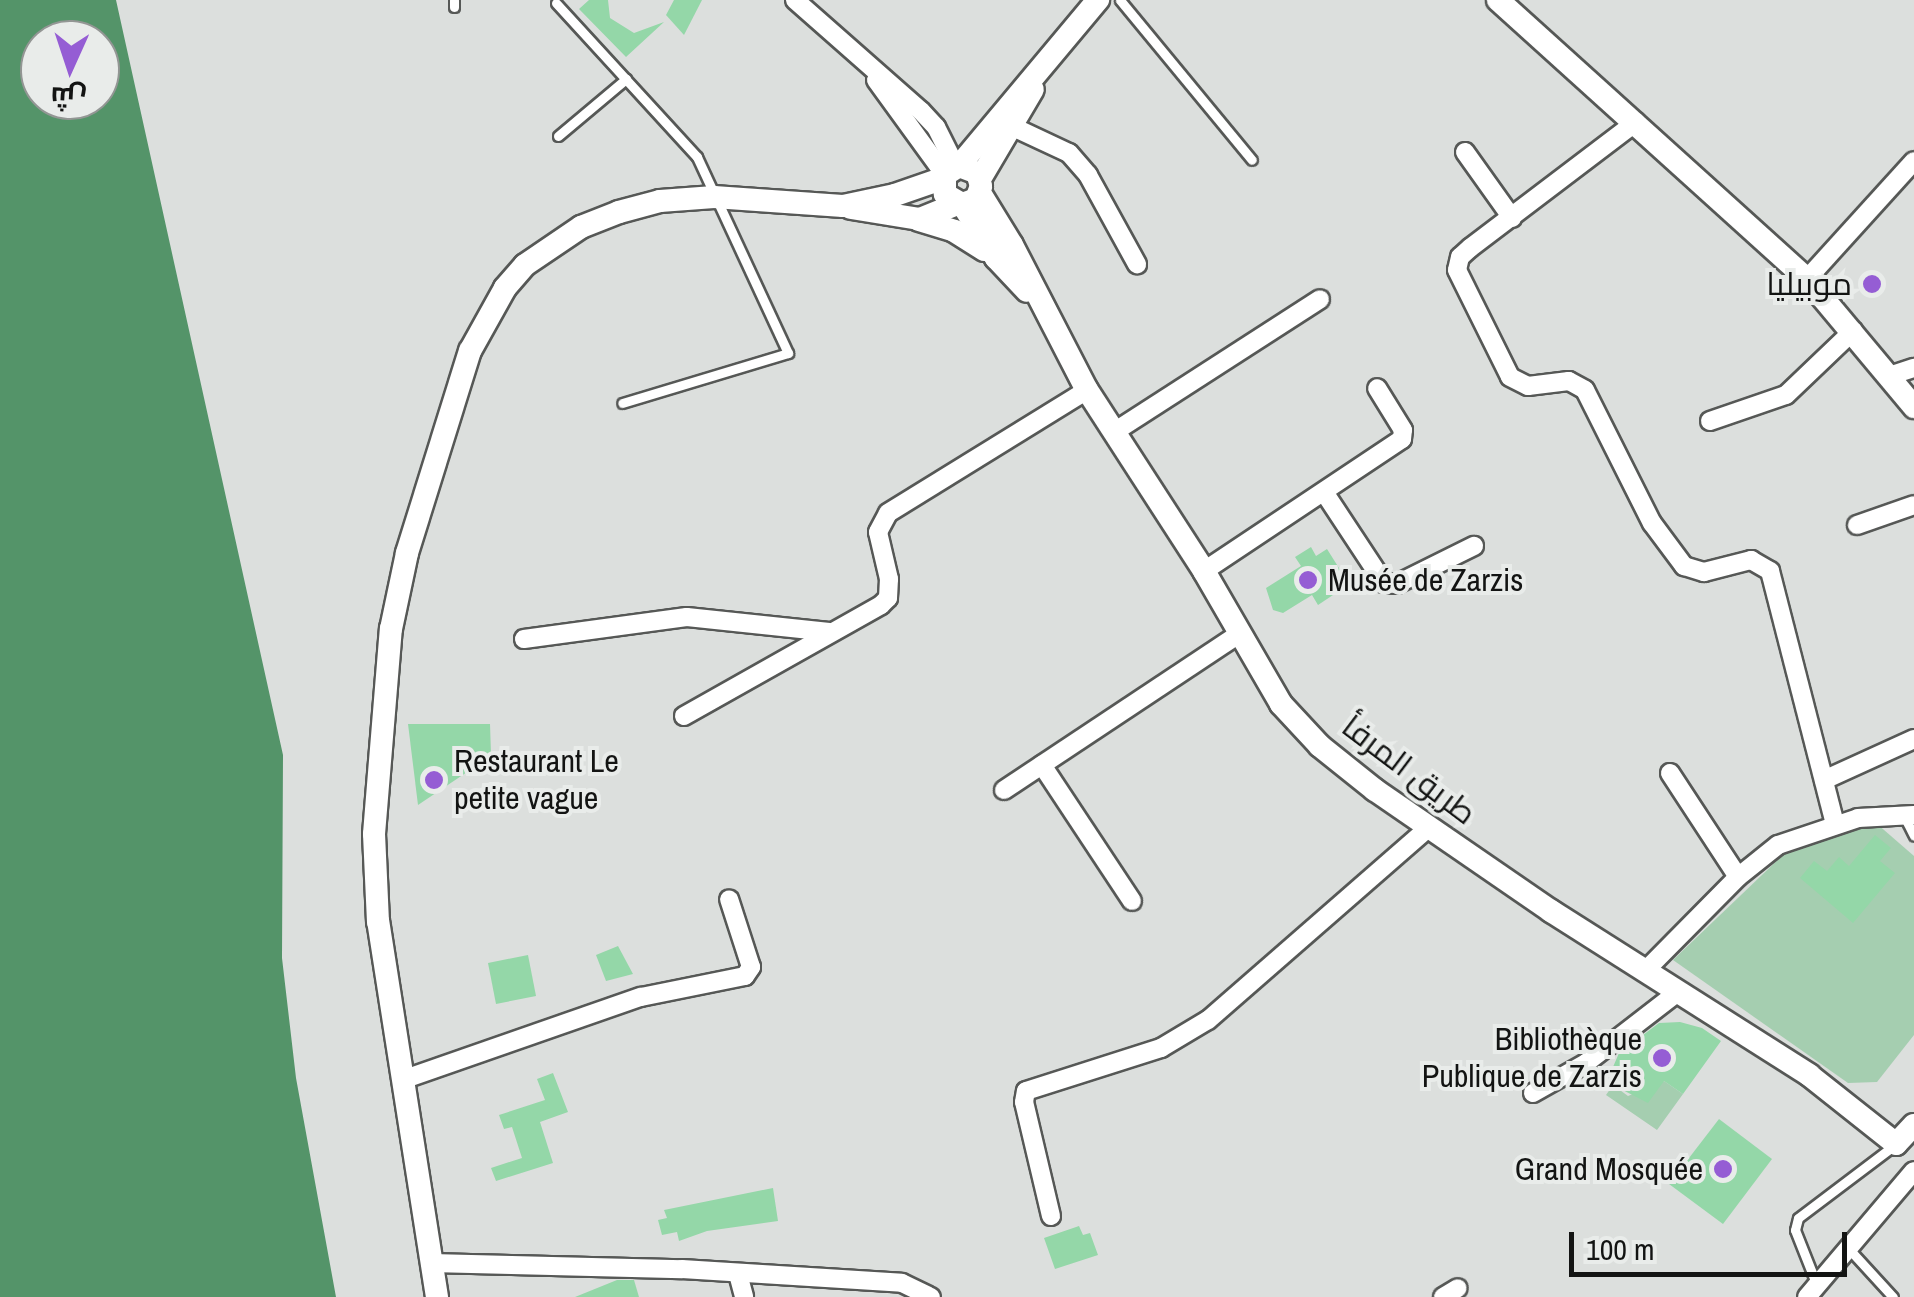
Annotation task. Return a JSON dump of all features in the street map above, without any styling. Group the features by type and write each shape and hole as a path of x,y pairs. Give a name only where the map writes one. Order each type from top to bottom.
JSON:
{"street":[{"path":"795,0 936,128 951,172"},
{"path":"1037,300 1012,245 970,195 945,194 951,172 1098,0"},
{"path":"1510,4 1807,279 1853,332 1903,371 1914,407"},
{"path":"906,218 933,216 970,195 1040,72"},
{"path":"1636,122 1458,263 1463,288 1502,364 1518,383 1540,386 1570,381 1585,390 1652,523 1684,566 1704,572 1751,560 1770,571 1836,824"},
{"path":"1011,126 1069,153 1088,175 1137,264"},
{"path":"1465,152 1512,218"},
{"path":"1807,279 1914,161"},
{"path":"843,206 895,195 951,172 972,168 970,195 996,258"},
{"path":"437,1297 378,922 374,834 378,756 392,630 406,553 470,351 505,288 526,264 555,243 619,212 660,201 714,197 843,206 954,231 996,258 1037,300"},
{"path":"1114,432 1320,298"},
{"name":"طريق المرفأ","path":"1037,300 1281,704 1320,746 1429,827 1808,1076 1896,1144"},
{"path":"1710,421 1786,395 1853,332"},
{"path":"1204,571 1402,439 1403,430 1377,388"},
{"path":"684,716 829,632 882,606 888,598 889,579 878,532 888,513 1088,390"},
{"path":"1324,492 1384,583 1397,584 1474,546"},
{"path":"1857,525 1914,505"},
{"path":"524,638 687,617 829,632"},
{"path":"1004,790 1240,633"},
{"path":"1824,780 1914,739"},
{"path":"1042,765 1132,901"},
{"path":"1670,773 1738,878"},
{"path":"1645,970 1738,878 1778,846 1836,824 1909,814"},
{"path":"1051,1216 1024,1102 1026,1091 1162,1048 1208,1020 1429,827"},
{"path":"402,1080 641,997 745,976 751,967 728,899"},
{"path":"1534,1093 1586,1064 1678,992"},
{"path":"1914,1125 1896,1144 1914,1162"},
{"path":"1811,1290 1914,1171"},
{"path":"431,1263 902,1283 931,1297"},
{"path":"738,1274 744,1297"}],"lane":[{"path":"1120,0 1252,160"},
{"path":"556,3 697,157 788,353 622,403"},
{"path":"558,136 626,79"},
{"path":"1909,814 1914,836"},
{"path":"1811,1290 1795,1230 1798,1218 1896,1144"},
{"path":"1847,1247 1892,1297"}],"shaded area":[{"path":"0,0 116,0 283,755 282,958 296,1078 336,1297 0,1297"},
{"path":"1876,823 1914,856 1914,1035 1877,1082 1848,1083 1673,960 1784,854"},
{"path":"1664,1081 1683,1094 1657,1130 1606,1095 1613,1085 1628,1096"}],"building":[{"path":"589,0 608,0 610,18 634,33 664,22 626,57 579,9"},
{"path":"674,0 702,0 684,35 666,15"},
{"name":"Musée de Zarzis","path":"1311,547 1316,556 1327,549 1344,576 1330,584 1336,593 1318,605 1312,595 1283,613 1273,610 1266,588 1301,566 1295,557"},
{"name":"Restaurant Le petite vague","path":"408,724 490,724 491,756 418,805"},
{"path":"1875,835 1891,848 1880,861 1895,873 1853,923 1800,878 1814,861 1827,871 1839,857 1849,866"},
{"path":"618,946 633,974 606,981 596,955"},
{"path":"528,955 536,996 496,1004 488,963"},
{"name":"Bibliothèque Publique de Zarzis","path":"1680,1022 1702,1028 1721,1041 1683,1094 1664,1081 1648,1103 1613,1085 1617,1079 1610,1074 1619,1053 1659,1023"},
{"path":"553,1073 568,1112 540,1122 553,1163 496,1181 491,1168 522,1158 512,1127 504,1129 499,1115 545,1100 537,1079"},
{"name":"Grand Mosquée","path":"1719,1119 1772,1159 1723,1224 1669,1184"},
{"path":"773,1188 778,1221 707,1231 679,1241 677,1232 662,1235 658,1220 667,1218 664,1210"},
{"path":"1079,1226 1083,1235 1090,1233 1098,1255 1055,1269 1044,1238"},
{"path":"617,1280 634,1280 639,1297 575,1297"}],"place":[{"name":"موبيليا","path":"1872,284"},
{"name":"Musée de Zarzis","path":"1308,580"},
{"name":"Restaurant Le petite vague","path":"434,780"},
{"name":"Bibliothèque Publique de Zarzis","path":"1662,1058"},
{"name":"Grand Mosquée","path":"1723,1169"}]}
